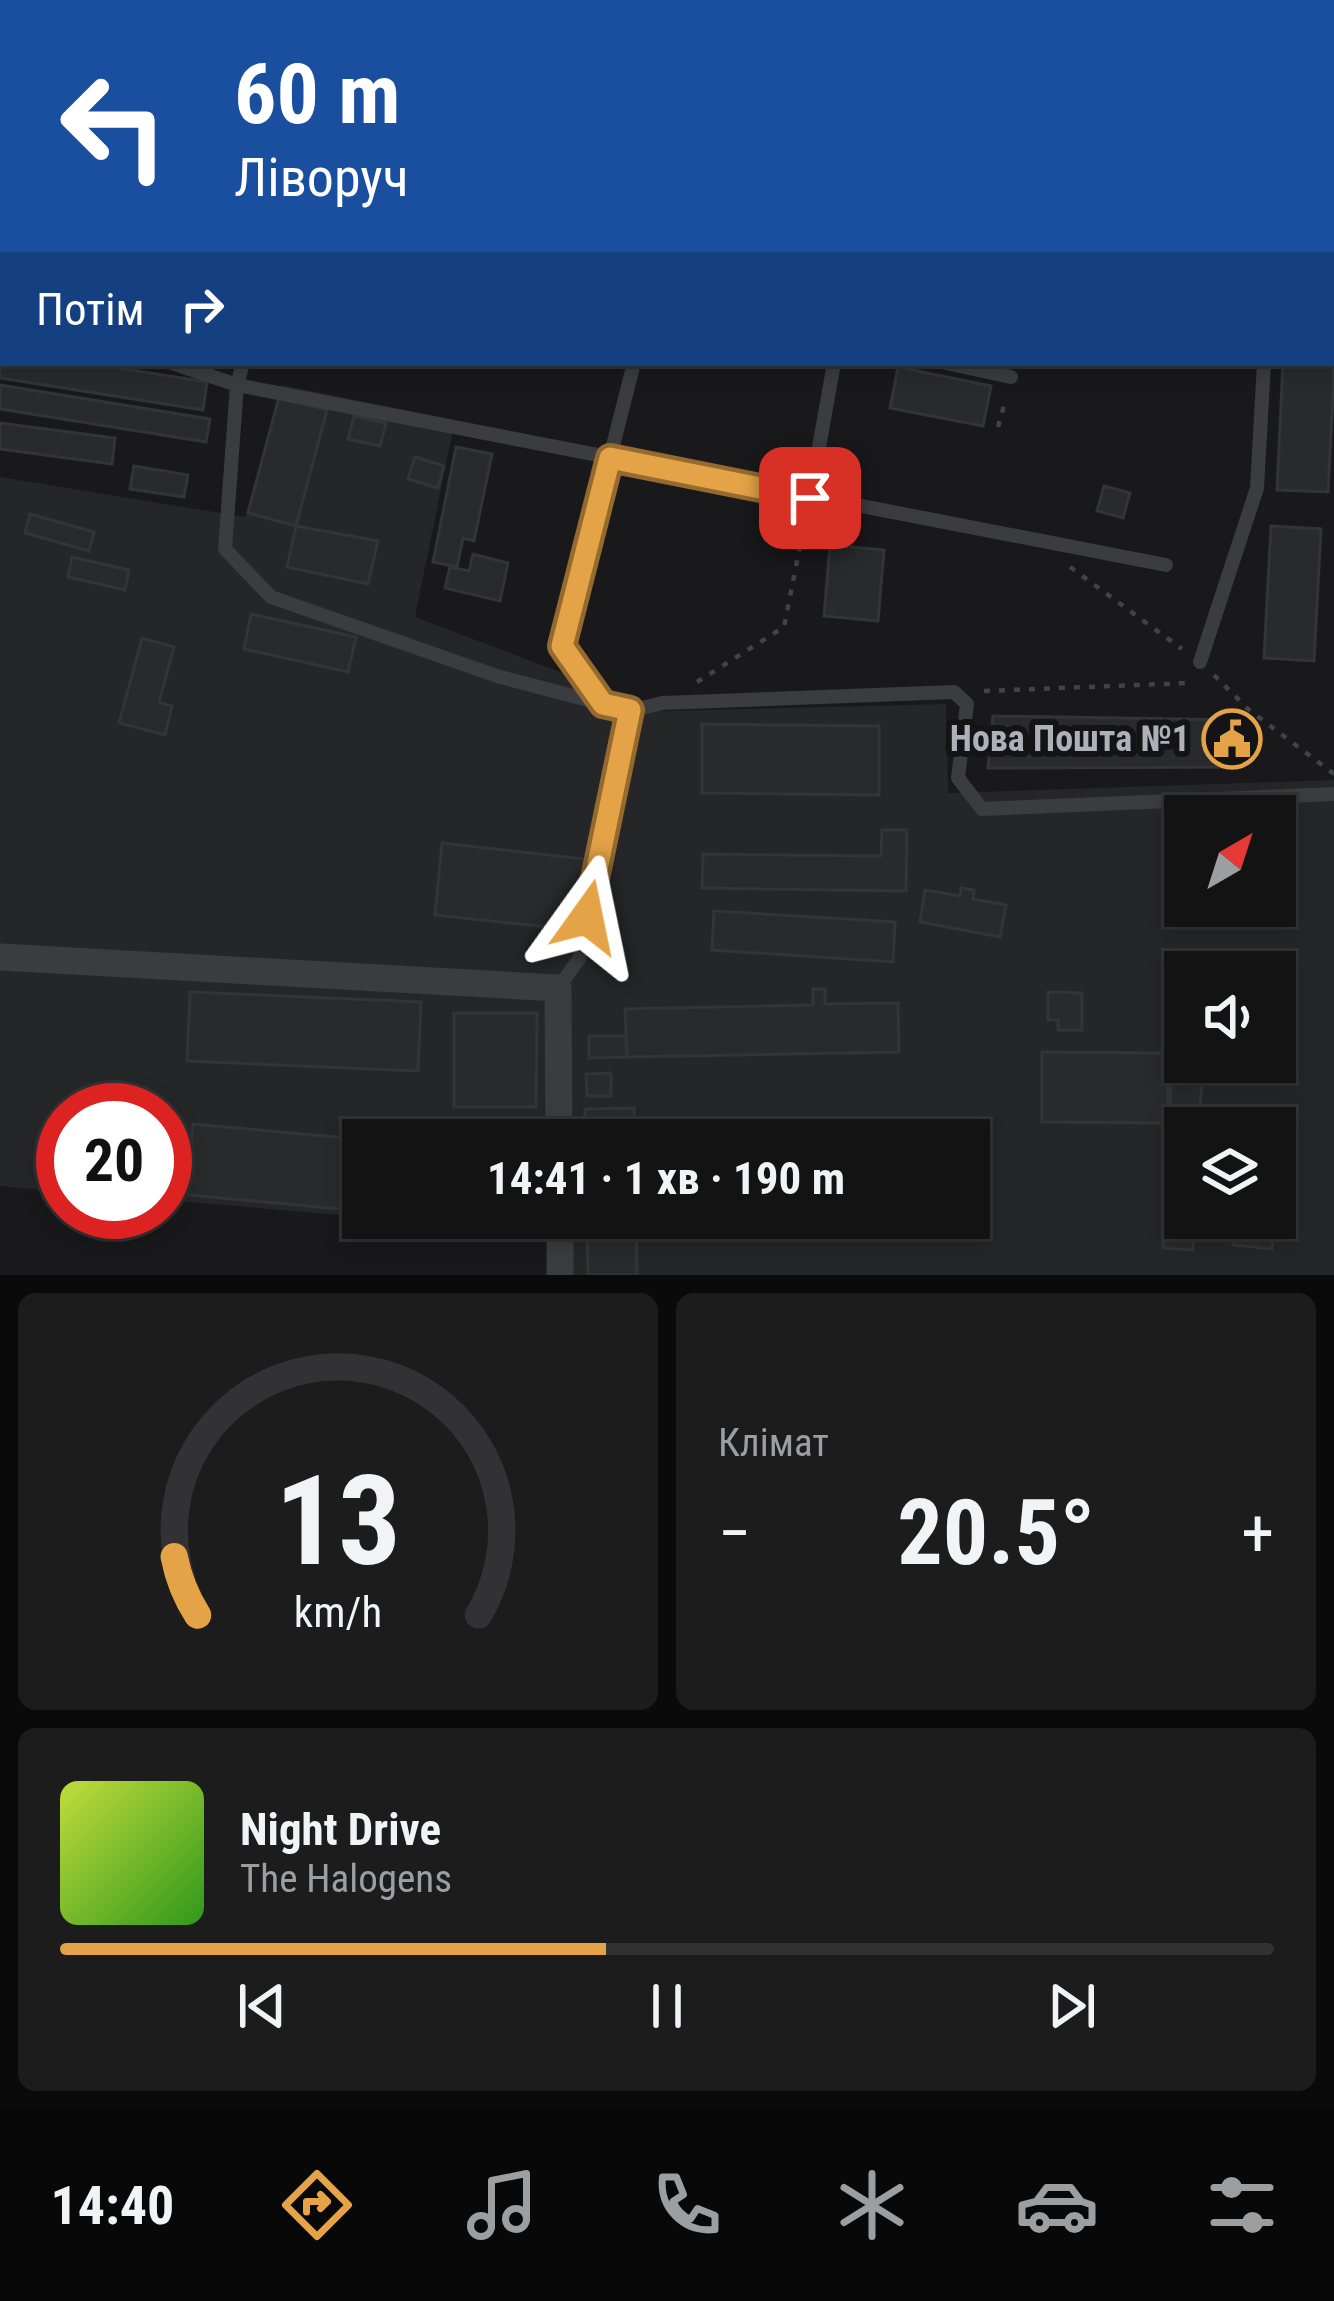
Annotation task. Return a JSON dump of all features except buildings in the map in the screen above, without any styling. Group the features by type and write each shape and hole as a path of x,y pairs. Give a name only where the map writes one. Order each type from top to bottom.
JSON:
{"street":[{"path":"0,957 558,988 559,1119"},
{"path":"560,1239 560,1275"}],"lane":[{"path":"181,366 237,385 1166,565"},
{"path":"242,366 224,549 272,597 497,676 630,710 662,703 954,692 967,704 958,778 982,809 1334,794"},
{"path":"603,704 562,646 633,366"},
{"path":"810,498 833,366"},
{"path":"960,366 1012,377"},
{"path":"1200,662 1257,488 1264,366"},
{"path":"558,988 579,958 630,710"}],"path":[{"path":"662,703 784,627 810,498"},
{"path":"1071,567 1200,662 1248,709 1334,775"},
{"path":"954,692 1188,683 1200,662"}],"shaded area":[{"path":"281,385 455,420 415,617 663,711 946,704 948,793 1334,780 1334,1275 566,1275 564,1239 990,1239 990,1119 342,1119 342,1215 192,1202 192,1083 36,1083 36,1189 0,1186 0,477 245,517"}],"place":[{"name":"Нова Пошта №1","path":"1232,739"}],"route":[{"path":"587,917 630,710 603,704 562,646 610,458 810,498"}]}
